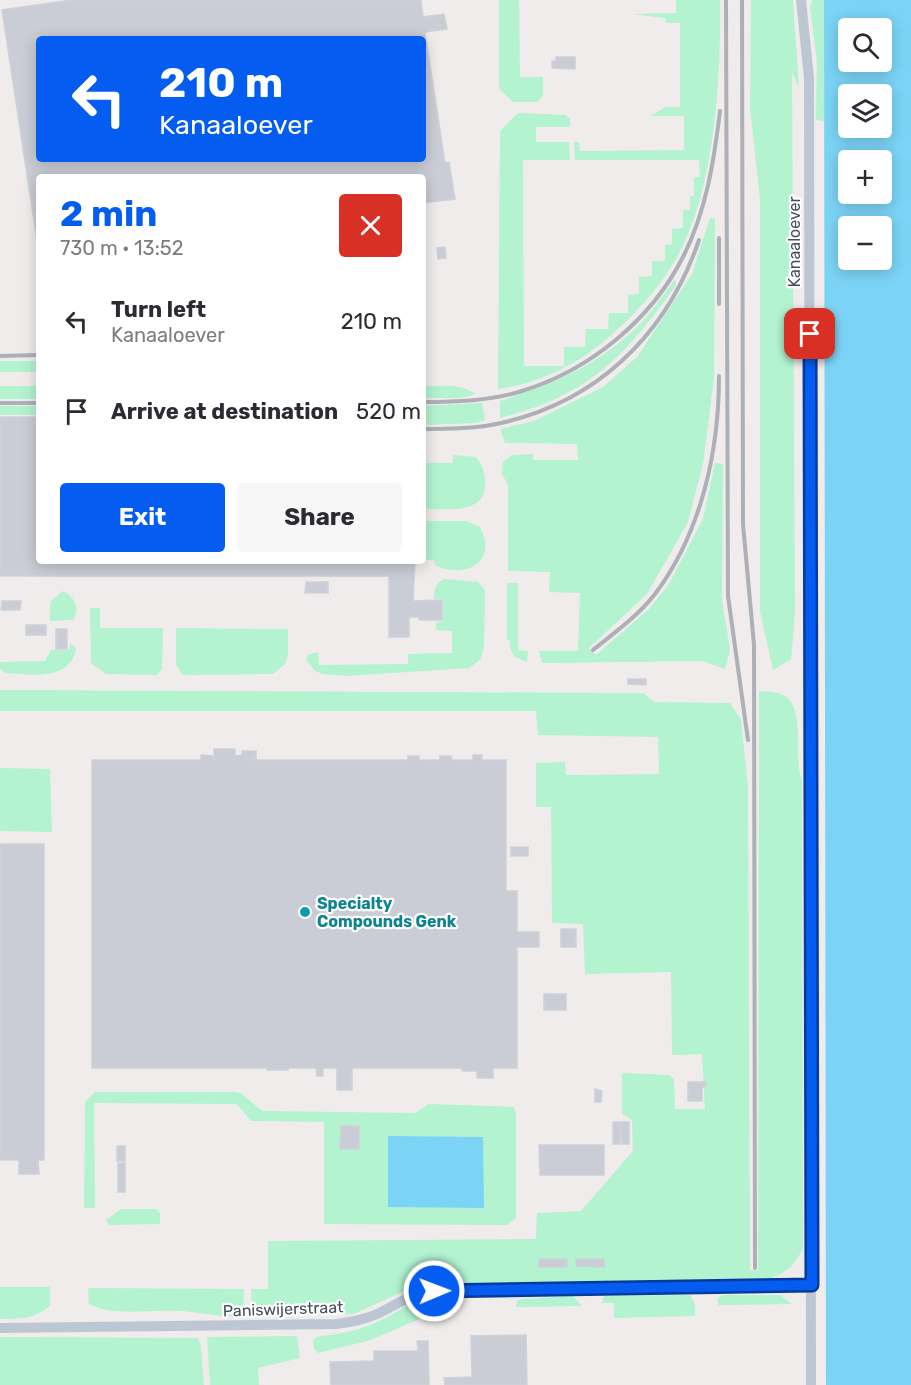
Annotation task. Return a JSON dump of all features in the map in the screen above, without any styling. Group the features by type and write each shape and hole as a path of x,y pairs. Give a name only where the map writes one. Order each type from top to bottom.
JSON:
{"street":[{"name":"Kanaaloever","path":"801,0 809,78 811,1385"},
{"name":"Paniswijerstraat","path":"0,1328 336,1324 378,1314 413,1294 434,1291 812,1285"}],"green space":[{"path":"499,0 519,0 520,77 543,77 543,96 537,102 513,102 499,89"},
{"path":"676,0 720,0 719,64 713,135 699,204 688,235 660,283 608,338 571,364 542,378 498,389 500,131 518,113 566,115 570,119 570,127 536,127 536,142 569,142 570,160 523,160 524,366 564,366 564,347 585,347 586,329 608,329 609,313 628,313 628,295 639,294 639,277 652,276 652,261 665,261 665,245 672,244 672,229 683,228 683,210 690,210 690,196 694,196 694,177 700,177 699,160 575,160 574,142 579,142 580,151 684,150 684,116 650,116 666,107 680,107 680,23 666,23 665,18 632,14 676,13"},
{"path":"751,0 793,0 799,88 792,72 795,612 791,659 773,670 760,612 760,199 750,108"},
{"path":"812,0 824,0 824,121 816,120 817,61 810,8"},
{"path":"710,218 715,219 714,378 703,464 688,522 647,594 589,648 596,655 649,609 669,584 703,519 715,463 723,464 722,600 730,649 725,669 702,661 542,663 539,651 578,651 580,593 549,592 550,572 508,571 508,485 502,474 503,462 512,455 533,454 533,460 578,460 577,444 505,443 500,429 534,421 603,387 637,357 692,274"},
{"path":"675,279 676,285 657,311 621,353 602,370 558,398 500,418 500,401 576,371 625,338 646,318"},
{"path":"0,361 36,361 36,372 0,372"},
{"path":"0,386 36,386 36,399 0,399"},
{"path":"426,386 464,388 476,394 461,398 426,398"},
{"path":"482,403 485,420 475,423 426,425 426,406"},
{"path":"0,406 36,406 36,415 0,415"},
{"path":"453,455 476,457 484,473 485,484 479,501 463,508 426,509 426,463 453,463"},
{"path":"426,521 466,521 480,527 485,539 485,550 482,558 476,564 468,569 458,570 436,566 434,560 426,560"},
{"path":"445,579 478,582 485,590 484,647 480,660 469,668 346,676 322,674 314,670 306,659 308,655 318,652 319,665 408,664 408,654 452,653 452,631 436,630 436,622 443,621 443,599 434,599 434,592 436,586"},
{"path":"507,583 518,583 518,650 528,651 527,662 515,657 510,648 510,640 507,640"},
{"path":"63,591 75,603 75,616 73,620 50,621 50,602"},
{"path":"90,608 100,608 100,628 163,628 162,669 157,675 106,674 91,663"},
{"path":"176,628 288,629 288,655 285,664 273,674 183,675 176,665"},
{"path":"70,644 76,650 72,660 57,672 36,675 5,673 0,669 0,662 45,661 51,650 69,650"},
{"path":"0,690 643,693 654,702 730,703 741,720 748,786 750,1270 758,1271 759,691 776,692 788,698 797,718 798,758 802,780 803,1249 796,1261 786,1271 769,1279 419,1284 354,1314 256,1316 252,1311 251,1289 268,1289 268,1241 536,1239 537,1213 581,1211 633,1151 632,1120 622,1114 622,1073 669,1075 674,1079 675,1109 705,1109 702,1054 672,1055 671,972 585,974 583,924 552,923 551,807 536,807 536,763 565,762 566,775 659,774 658,737 538,735 536,711 0,711"},
{"path":"0,768 50,769 52,832 0,831"},
{"path":"95,1092 233,1092 241,1093 262,1111 415,1113 429,1104 514,1107 516,1114 516,1218 507,1225 324,1224 324,1122 251,1121 237,1104 94,1103 95,1208 84,1208 85,1102"},
{"path":"121,1209 156,1209 160,1213 160,1224 109,1225 106,1220"},
{"path":"0,1287 50,1287 50,1306 32,1316 0,1319"},
{"path":"88,1288 244,1289 243,1317 170,1310 111,1311 89,1304"},
{"path":"690,1295 695,1305 695,1316 614,1318 614,1303 602,1303 604,1296"},
{"path":"722,1295 780,1295 792,1304 718,1305 718,1298"},
{"path":"573,1296 582,1306 516,1307 517,1301 522,1299"},
{"path":"430,1299 436,1310 432,1322 426,1316 371,1340 318,1353 314,1349 313,1340 316,1337 364,1327 409,1305"},
{"path":"297,1336 300,1358 258,1368 259,1385 210,1385 207,1337"},
{"path":"0,1337 198,1338 201,1347 204,1385 0,1385"}],"water":[{"path":"824,0 911,0 911,1385 826,1385"},
{"path":"388,1136 483,1137 484,1208 388,1207"}],"building":[{"path":"71,0 421,0 423,17 444,14 447,29 425,32 426,36 36,36 36,162 426,162 426,39 445,163 449,162 455,199 426,203 426,174 36,174 36,234 2,10"},
{"path":"556,57 575,57 575,69 552,68 552,61 556,61"},
{"path":"445,247 446,258 438,259 437,248"},
{"path":"0,417 36,417 36,564 415,564 413,601 442,600 442,620 420,620 418,617 409,617 409,637 389,637 389,576 0,576"},
{"path":"306,582 328,582 328,593 305,593"},
{"path":"2,601 21,601 20,610 1,610"},
{"path":"26,625 46,625 46,635 26,635"},
{"path":"56,629 67,629 67,649 56,649"},
{"path":"628,679 646,679 646,685 628,684"},
{"name":"Specialty Compounds Genk","path":"214,749 235,749 235,756 242,755 242,751 256,751 256,759 245,760 408,760 408,756 419,756 419,760 440,760 440,756 451,756 452,760 473,760 473,755 482,755 482,760 506,760 506,891 517,891 517,932 539,932 539,947 517,947 517,1068 493,1068 493,1078 477,1078 477,1071 462,1071 462,1068 352,1068 352,1090 337,1090 337,1068 323,1068 323,1076 317,1076 316,1068 267,1070 267,1068 92,1068 92,760 201,760 201,755 212,756 214,760"},
{"path":"0,844 44,844 44,1160 38,1160 39,1174 19,1174 19,1160 0,1160"},
{"path":"511,847 528,847 528,856 511,856"},
{"path":"561,929 576,929 576,947 561,947"},
{"path":"544,994 566,994 566,1010 544,1010"},
{"path":"688,1082 706,1082 705,1087 702,1087 702,1101 688,1101"},
{"path":"595,1089 602,1091 601,1102 595,1102"},
{"path":"613,1122 620,1122 620,1144 613,1144"},
{"path":"621,1122 629,1122 629,1144 622,1144"},
{"path":"341,1126 359,1126 359,1149 340,1149"},
{"path":"539,1145 604,1145 604,1175 540,1175"},
{"path":"117,1146 125,1146 125,1161 117,1161"},
{"path":"118,1163 125,1163 125,1192 118,1192"},
{"path":"539,1259 567,1259 567,1267 539,1267"},
{"path":"576,1259 604,1259 604,1267 576,1266"},
{"path":"526,1335 527,1385 445,1385 444,1378 472,1377 471,1336"},
{"path":"417,1341 428,1341 429,1385 331,1385 330,1362 374,1361 374,1351 418,1351"}],"railway":[{"path":"726,0 728,596 748,740"},
{"path":"742,0 743,524 754,645 755,1268"},
{"path":"426,402 498,397 547,382 594,356 636,322 670,280 691,240 708,186 720,111"},
{"path":"719,238 719,304"},
{"path":"426,429 491,425 528,416 562,402 593,384 621,362 646,336 667,307 685,275 699,240"},
{"path":"0,356 36,355"},
{"path":"593,650 641,610 655,594 684,545 704,491 711,462 719,376"},
{"path":"0,403 36,403"}],"place":[{"name":"Specialty Compounds Genk","path":"305,912"}],"route":[{"path":"434,1291 812,1285 810,334"}]}
